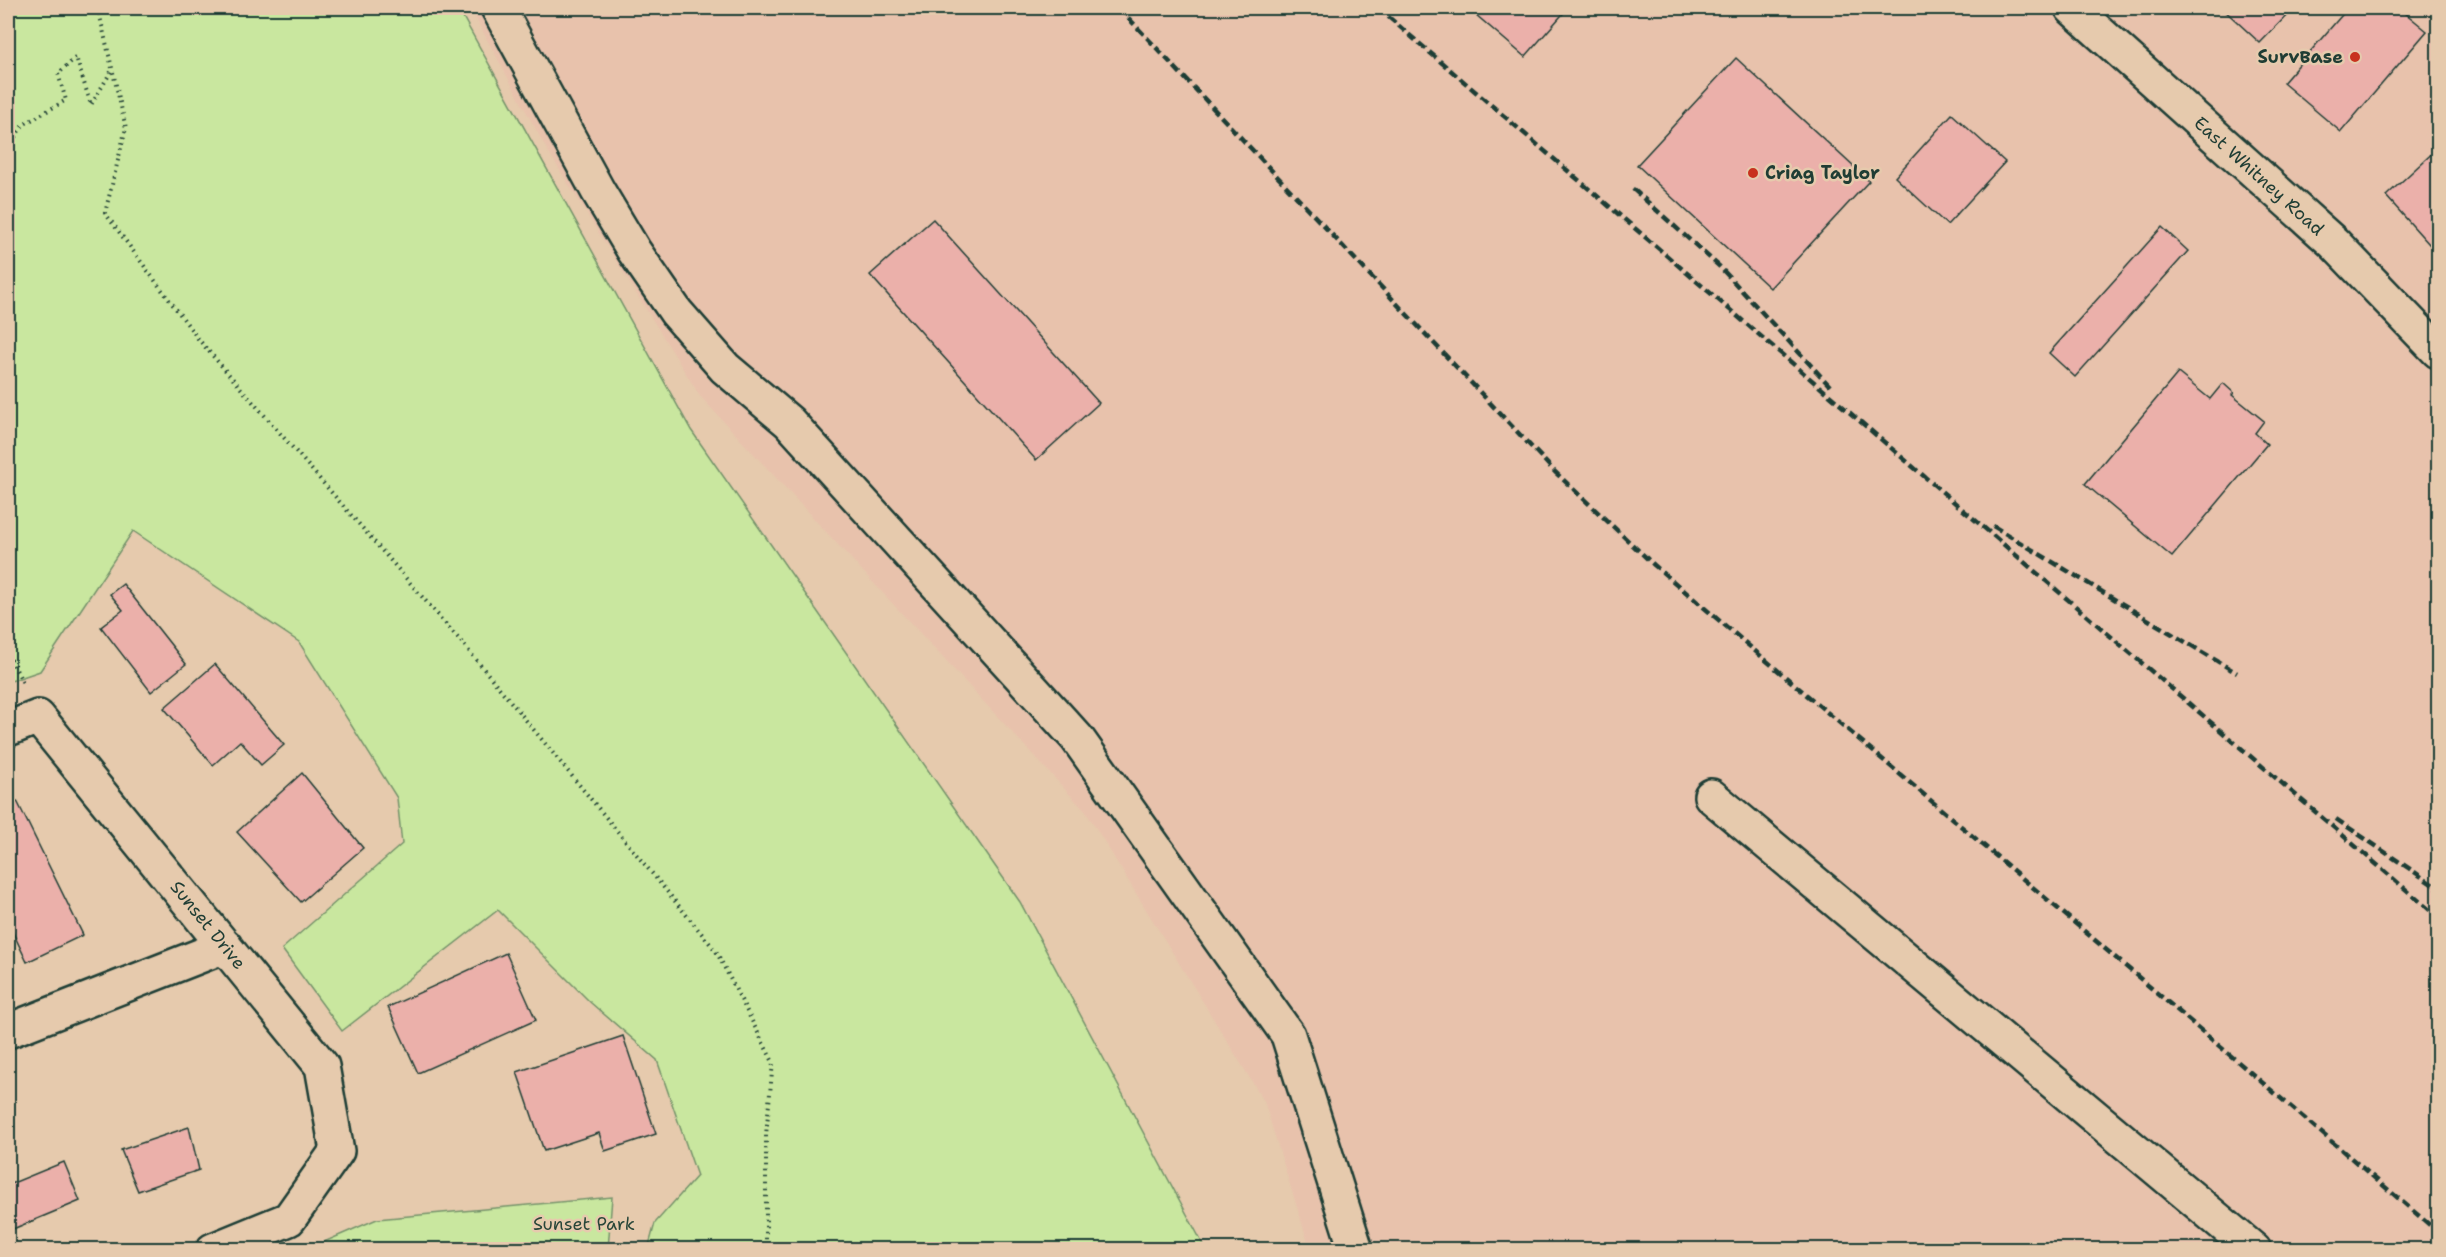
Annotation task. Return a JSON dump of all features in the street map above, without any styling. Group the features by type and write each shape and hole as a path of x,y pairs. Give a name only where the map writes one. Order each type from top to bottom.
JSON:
{"street":[{"path":"498,8 604,201 634,251 676,312 725,368 789,422 1077,738 1288,1035 1356,1250"},
{"name":"East Whitney Road","path":"2072,8 2334,243 2439,351"},
{"name":"Sunset Drive","path":"8,729 38,717 322,1066 337,1151 289,1219 213,1250"},
{"path":"1711,796 2254,1250"},
{"path":"8,1031 225,946"}],"path":[{"path":"98,8 126,128 105,213 199,340 464,645 716,951 773,1062 766,1135 766,1250"},
{"path":"8,145 23,125 66,100 58,74 76,57 92,105 112,69"}],"shaded area":[{"path":"470,8 2438,8 2438,1249 1310,1249 1264,1101 1086,812 700,396 546,148"}],"green space":[{"path":"8,8 458,8 691,430 1020,902 1205,1248 1299,1249 648,1249 655,1223 697,1176 657,1060 591,1003 498,910 342,1031 282,949 402,844 397,798 299,642 133,531 40,671 8,682"},
{"name":"Sunset Park","path":"612,1197 608,1249 308,1249 377,1219"}],"building":[{"path":"1468,8 1568,8 1525,57"},
{"path":"2222,8 2294,8 2260,43"},
{"name":"SurvBase","path":"2348,8 2399,8 2427,31 2341,132 2283,83"},
{"name":"Criag Taylor","path":"1736,58 1869,181 1770,288 1637,165"},
{"path":"1952,114 2005,162 1947,225 1895,177"},
{"path":"2438,148 2438,254 2386,196"},
{"path":"933,219 1099,403 1036,460 870,275"},
{"path":"2162,227 2188,251 2075,377 2049,353"},
{"path":"2178,373 2210,399 2223,383 2234,393 2232,395 2264,421 2255,433 2267,444 2172,557 2085,484"},
{"path":"123,584 186,664 151,692 101,627 123,610 110,594"},
{"path":"215,664 284,745 261,765 240,741 213,765 164,708"},
{"path":"302,773 363,848 301,902 237,832"},
{"path":"17,801 83,935 27,962 8,922 8,806"},
{"path":"506,953 536,1020 418,1073 388,1007"},
{"path":"623,1036 656,1134 605,1151 599,1133 544,1151 517,1072"},
{"path":"189,1127 199,1170 138,1191 121,1150"},
{"path":"64,1162 80,1201 8,1231 8,1185"}],"railway":[{"path":"1119,8 1555,472 1654,565 2438,1232"},
{"path":"1378,8 2438,917"},
{"path":"1633,189 1720,267 1830,386"},
{"path":"1993,526 2237,673"},
{"path":"2336,819 2438,888"}],"place":[{"name":"SurvBase","path":"2355,57"},
{"name":"Criag Taylor","path":"1753,173"}]}
